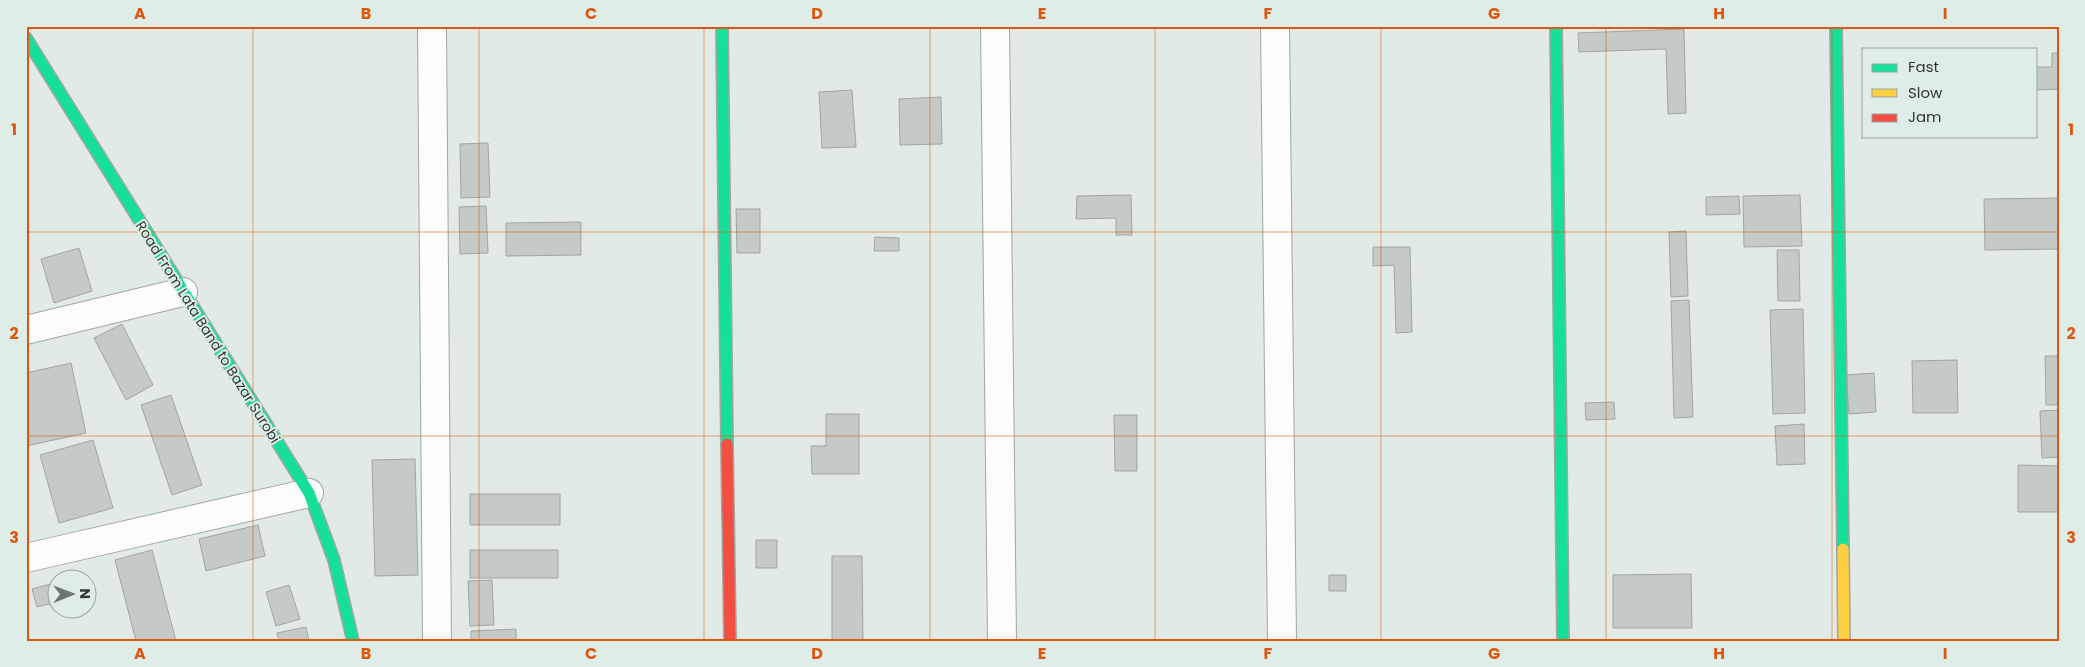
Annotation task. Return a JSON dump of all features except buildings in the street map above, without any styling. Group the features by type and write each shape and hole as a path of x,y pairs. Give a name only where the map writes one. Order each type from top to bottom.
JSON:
{"street":[{"path":"432,26 437,641"},
{"path":"722,26 730,641"},
{"path":"995,26 1002,641"},
{"path":"1275,26 1282,641"},
{"path":"1556,26 1563,641"},
{"path":"1836,26 1844,641"},
{"name":"Road From Lata Band to Bazar Surobi","path":"26,38 182,292 310,493 334,560 353,641"},
{"path":"26,330 182,292"},
{"path":"26,558 310,493"}],"traffic: fast":[{"path":"722,26 727,444"},
{"path":"1556,26 1563,641"},
{"path":"1836,26 1843,549"},
{"path":"26,38 309,493 334,560 353,641"}],"traffic: slow":[{"path":"1843,549 1844,641"}],"traffic: jam":[{"path":"727,444 730,641"}]}
